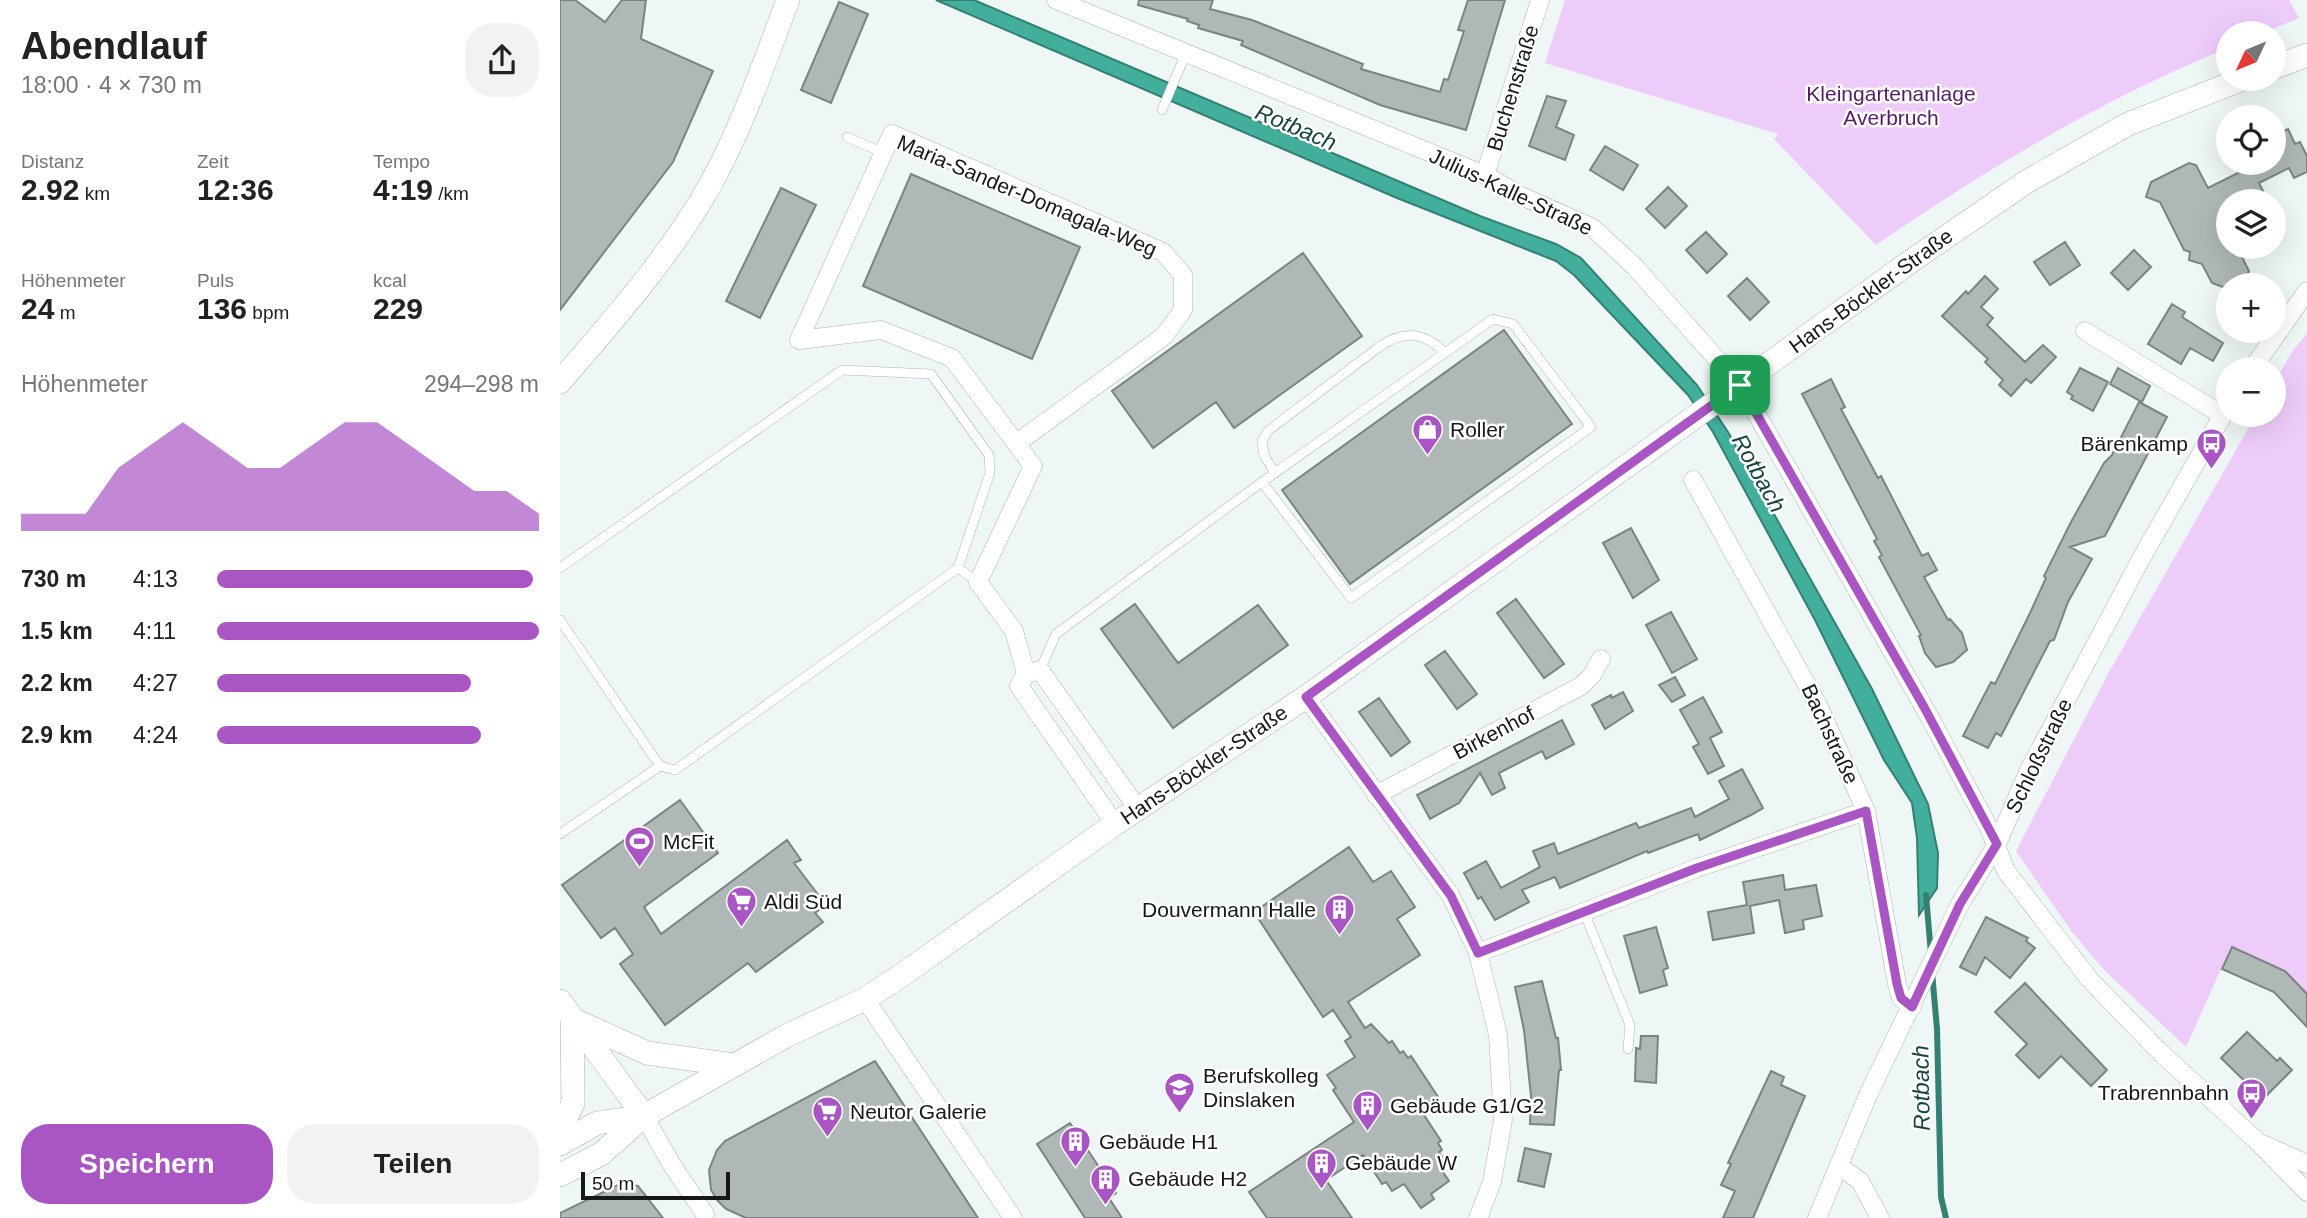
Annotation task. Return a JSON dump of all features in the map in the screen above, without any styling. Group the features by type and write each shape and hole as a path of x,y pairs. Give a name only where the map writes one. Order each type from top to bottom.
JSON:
{"main road":[{"path":"560,382 672,247 710,186 744,115 788,0"},
{"path":"2286,63 2307,55"},
{"name":"Hans-Böckler-Straße","path":"560,1175 601,1154 644,1116 786,1037 865,999 1115,824 1306,697 2026,182 2128,124 2216,90"},
{"path":"566,1010 647,1053 734,1065"},
{"path":"566,1010 615,1073 644,1116"},
{"path":"560,1131 573,1103 566,1010"},
{"name":"Hans-Böckler-Straße","path":"560,1144 597,1123 644,1116"}],"street":[{"name":"Julius-Kalle-Straße","path":"1056,0 1485,175 1518,195 1593,228 1634,266 1740,385 1924,707 1997,844 2006,871 2090,980 2160,1052 2259,1143 2307,1192"},
{"name":"Buchenstraße","path":"1485,175 1541,0"},
{"name":"Maria-Sander-Domagala-Weg","path":"978,582 1033,466 1017,443 952,358 881,330 794,340 892,134 1163,252 1183,275 1184,310 1164,336 1017,443"},
{"path":"2260,357 2307,291"},
{"name":"Schloßstraße","path":"2085,331 2216,406"},
{"name":"Schloßstraße","path":"1817,1218 1868,1095 1960,904 1997,844 2029,769 2142,557 2216,427"},
{"name":"Bachstraße","path":"1693,480 1818,705 1866,811 1897,984 1901,998 1912,1007"},
{"path":"978,582 1014,631 1028,677 1115,824"},
{"name":"Birkenhof","path":"1376,795 1581,686 1601,659"},
{"path":"1028,677 1138,809"},
{"path":"1306,697 1451,896 1478,953 1498,1035 1503,1120 1492,1182 1478,1218"},
{"path":"1478,953 1697,868 1866,811"},
{"path":"865,999 1013,1218"},
{"path":"644,1116 704,1216"},
{"path":"2259,1143 2307,1164"},
{"path":"1840,1167 1860,1181 1880,1218"}],"lane":[{"path":"1162,110 1186,54"},
{"path":"848,137 884,153"},
{"path":"1028,677 1056,634 1262,482 1493,319 1513,324 1591,427 1351,598 1262,482"},
{"path":"1275,473 1264,455 1262,441 1269,430 1378,347 1405,334 1421,335 1445,353"},
{"path":"560,568 842,370 931,374 989,454 990,473 958,568 675,770 660,766 560,620"},
{"path":"958,568 978,582"},
{"path":"560,834 660,766"},
{"path":"1584,912 1630,1025 1628,1049"}],"green space":[{"name":"Kleingartenanlage Averbruch","path":"1565,0 2289,0 2299,18 2286,23 2286,21 2216,21 2216,53 2135,90 2046,137 1960,189 1876,245 1774,139 1778,134 1545,63"},
{"path":"2307,334 2307,993 2285,971 2231,947 2186,1047 2105,971 2072,932 2016,851 2109,672 2249,427 2286,427 2286,362"}],"shaded area":[{"path":"936,0 974,0 1480,216 1556,244 1581,258 1697,385 1728,432 1872,689 1928,804 1938,853 1937,888 1919,915 1917,838 1912,803 1884,760 1815,620 1713,432 1688,395 1574,275 1556,261 1397,198"}],"building":[{"path":"560,0 575,0 605,22 622,0 646,0 641,39 713,71 673,162 560,310"},
{"path":"1139,0 1213,0 1210,9 1252,20 1363,64 1361,69 1440,92 1444,79 1448,80 1464,31 1458,30 1468,0 1505,0 1466,130 1380,105 1241,45 1243,41 1198,28 1199,25 1187,21 1188,19 1138,5"},
{"path":"839,2 868,14 831,103 801,90"},
{"path":"1547,96 1566,101 1556,127 1574,135 1565,160 1529,146"},
{"path":"2288,129 2295,144 2300,142 2307,156 2307,172 2294,178 2289,168 2286,170"},
{"path":"1605,146 1638,165 1623,190 1590,170"},
{"path":"2189,163 2196,165 2208,188 2234,175 2275,175 2259,183 2262,189 2216,189 2216,259 2243,259 2249,271 2216,273 2216,284 2212,283 2202,264 2189,260 2190,252 2184,250 2160,202 2146,197 2151,182"},
{"path":"911,174 1080,247 1032,359 863,286"},
{"path":"1668,187 1687,206 1665,228 1646,209"},
{"path":"781,188 816,205 760,318 726,301"},
{"path":"1706,232 1727,254 1707,273 1686,250"},
{"path":"2065,242 2080,265 2050,285 2034,262"},
{"path":"2134,250 2151,267 2128,290 2111,273"},
{"path":"1303,253 1362,336 1234,428 1216,402 1153,448 1112,391"},
{"path":"1985,276 1998,289 1981,307 1993,318 1987,325 2025,362 2043,345 2056,357 2031,383 2026,379 2011,396 1999,385 2003,380 1985,362 1988,359 1942,316"},
{"path":"1747,278 1769,302 1750,320 1728,296"},
{"path":"2172,304 2185,312 2182,317 2216,339 2216,343 2223,343 2213,361 2190,348 2181,364 2148,344"},
{"name":"Roller","path":"1504,330 1572,424 1350,584 1282,490"},
{"path":"2080,368 2108,382 2093,411 2071,399 2073,396 2067,392"},
{"path":"2118,368 2150,386 2142,402 2110,384"},
{"path":"1831,379 1845,407 1841,409 1878,478 1881,476 1922,556 1928,553 1937,570 1924,577 1948,620 1962,633 1967,650 1953,662 1936,667 1925,653 1919,636 1921,635 1879,557 1882,555 1874,541 1877,539 1802,394"},
{"path":"2139,402 2167,417 2105,536 2070,547 2092,559 2068,602 2054,640 2050,641 2001,736 1996,733 1988,748 1963,736 1991,682 1995,684 2071,522 2104,463 2112,455"},
{"path":"1631,528 1659,580 1633,598 1603,543"},
{"path":"1516,599 1564,664 1544,678 1497,613"},
{"path":"1135,604 1178,663 1258,605 1288,645 1173,728 1101,629"},
{"path":"1671,612 1697,659 1672,673 1646,625"},
{"path":"1445,651 1477,694 1457,709 1425,665"},
{"path":"1675,677 1685,695 1672,702 1659,685"},
{"path":"1623,692 1633,711 1605,729 1592,705"},
{"path":"1703,697 1722,732 1710,738 1724,766 1708,774 1693,747 1699,744 1680,710"},
{"path":"1379,698 1410,742 1391,756 1359,712"},
{"path":"1562,720 1574,744 1546,759 1542,751 1499,773 1505,788 1492,795 1480,773 1459,803 1430,819 1417,795"},
{"path":"1742,769 1763,808 1700,840 1698,834 1648,853 1647,851 1560,888 1555,877 1522,890 1529,902 1495,920 1481,897 1478,899 1464,873 1486,861 1501,888 1540,867 1533,851 1554,843 1558,854 1636,823 1639,828 1691,808 1695,817 1729,799 1719,781"},
{"name":"Aldi Süd","path":"680,800 718,853 644,907 661,934 787,840 801,860 794,863 826,905 815,913 823,922 756,972 748,963 665,1025 620,964 633,954 615,928 601,938 562,885"},
{"path":"1349,847 1373,882 1391,871 1415,907 1397,919 1420,955 1348,1002 1365,1028 1371,1024 1389,1043 1392,1041 1400,1053 1403,1051 1408,1058 1411,1056 1442,1103 1424,1115 1441,1141 1438,1143 1442,1150 1439,1152 1448,1165 1441,1169 1449,1181 1431,1194 1434,1199 1421,1208 1404,1184 1392,1191 1386,1182 1382,1184 1363,1155 1326,1180 1352,1218 1267,1218 1249,1192 1354,1122 1333,1090 1336,1088 1327,1075 1355,1057 1345,1041 1351,1037 1333,1010 1323,1017 1254,912"},
{"path":"1783,875 1785,890 1816,885 1822,916 1803,920 1804,929 1785,933 1779,900 1750,906 1754,933 1713,940 1708,912 1747,905 1743,882"},
{"path":"1986,917 2028,938 2026,941 2035,948 2010,978 1985,957 1976,975 1960,967"},
{"path":"1656,927 1668,968 1663,970 1667,985 1640,993 1624,936"},
{"path":"2232,947 2285,971 2307,994 2307,1027 2274,992 2222,969"},
{"path":"1542,981 1558,1038 1561,1070 1554,1125 1530,1124 1531,1096 1524,1030 1515,987"},
{"path":"2025,983 2107,1070 2091,1086 2061,1056 2039,1078 2016,1055 2027,1044 1995,1012"},
{"path":"2247,1032 2277,1061 2280,1058 2292,1070 2263,1099 2221,1058"},
{"path":"1641,1036 1658,1036 1656,1083 1635,1081 1636,1048 1640,1049"},
{"name":"Neutor Galerie","path":"875,1061 978,1218 746,1218 726,1209 718,1201 711,1190 709,1170 717,1150 725,1141"},
{"path":"1771,1071 1784,1077 1781,1085 1805,1096 1753,1218 1723,1218 1735,1191 1721,1185 1731,1164 1728,1163"},
{"name":"Gebäude H1","path":"1070,1123 1116,1193 1109,1198 1122,1218 1085,1218 1037,1144"},
{"path":"1525,1148 1551,1154 1544,1187 1518,1181"},
{"path":"622,1183 638,1186 663,1218 560,1218 560,1213"}],"waterway":[{"name":"Rotbach","path":"1926,895 1931,954"},
{"name":"Rotbach","path":"1932,972 1937,1029 1941,1197 1946,1218"}],"place":[{"name":"Roller","path":"1427,457"},
{"name":"Bärenkamp","path":"2211,471"},
{"name":"McFit","path":"640,869"},
{"name":"Aldi Süd","path":"741,929"},
{"name":"Douvermann Halle","path":"1339,937"},
{"name":"Berufskolleg Dinslaken","path":"1180,1115"},
{"name":"Trabrennbahn","path":"2252,1120"},
{"name":"Gebäude G1/G2","path":"1367,1133"},
{"name":"Neutor Galerie","path":"827,1139"},
{"name":"Gebäude H1","path":"1076,1169"},
{"name":"Gebäude W","path":"1322,1190"},
{"name":"Gebäude H2","path":"1105,1206"}],"route":[{"path":"1740,385 1924,707 1997,844 1960,904 1912,1007 1901,998 1897,984 1866,811 1697,868 1478,953 1451,896 1306,697 1740,385"}]}
